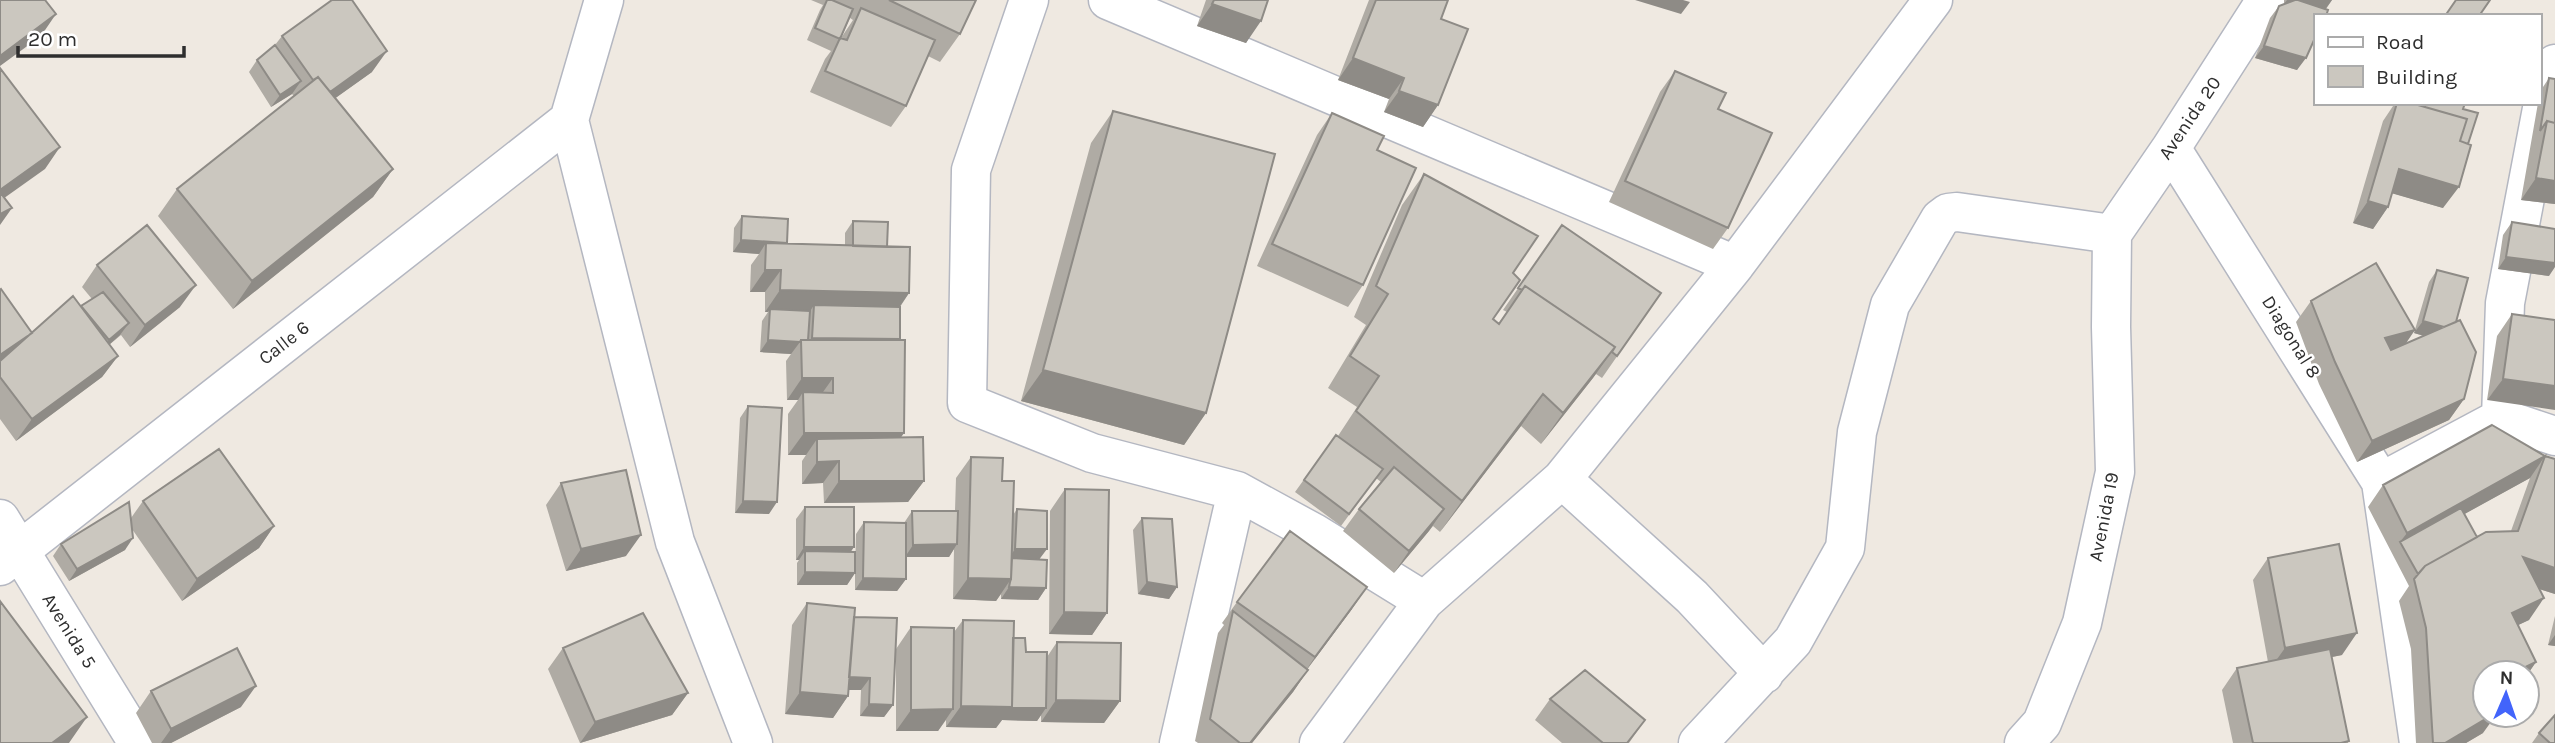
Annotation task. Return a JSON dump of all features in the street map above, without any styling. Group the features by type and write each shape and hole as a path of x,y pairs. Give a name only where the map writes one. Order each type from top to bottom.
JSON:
{"street":[{"path":"604,0 569,120 675,542 753,743"},
{"path":"1028,0 971,170 967,403 1092,453 1237,491 1314,533 1424,601"},
{"path":"1108,0 1735,265"},
{"path":"1319,743 1424,601 1562,479 1735,265 1933,0"},
{"name":"Avenida 20","path":"2112,234 2266,0"},
{"path":"2501,418 2505,303 2544,98 2555,64"},
{"name":"Calle 6","path":"10,559 569,120"},
{"name":"Diagonal 8","path":"2171,148 2381,482 2419,743"},
{"path":"1698,743 1793,640 1845,548 1857,432 1890,305 1940,219 1948,213 1956,212 2112,234"},
{"name":"Avenida 19","path":"2024,743 2042,723 2082,623 2115,471 2111,327 2112,234"},
{"path":"2381,482 2501,418 2555,436"},
{"path":"1562,479 1692,597 1764,674"},
{"path":"1178,743 1237,491"},
{"name":"Avenida 5","path":"0,519 10,559 138,743"}],"building":[{"path":"0,0 45,0 56,14 0,56"},
{"path":"332,0 352,0 387,51 330,92 318,77 313,80 282,36"},
{"path":"827,0 853,9 840,39 815,28"},
{"path":"889,0 976,0 960,34"},
{"path":"1214,0 1268,0 1261,21 1212,4"},
{"path":"1376,0 1448,0 1441,19 1468,29 1438,105 1399,91 1404,78 1353,58"},
{"path":"2298,0 2328,10 2327,14 2314,14 2314,40 2306,58 2264,46 2279,6"},
{"path":"2456,0 2490,0 2480,14 2446,14"},
{"path":"861,8 935,40 906,106 825,71 840,38 847,40"},
{"path":"275,45 301,81 280,95 257,60"},
{"path":"0,68 60,147 0,190"},
{"path":"1675,71 1726,93 1718,109 1772,133 1728,228 1625,181"},
{"path":"318,77 393,169 252,281 177,189"},
{"path":"2549,78 2555,79 2555,123 2547,121 2540,131"},
{"path":"2396,105 2418,105 2467,119 2460,141 2471,145 2459,187 2399,169 2388,207 2368,201"},
{"path":"2464,105 2463,109 2478,113 2468,144 2460,141 2467,119 2425,107"},
{"path":"1113,111 1275,154 1206,413 1043,370"},
{"path":"1332,113 1384,136 1377,150 1416,168 1363,285 1272,244"},
{"path":"2547,121 2555,123 2555,181 2536,178"},
{"path":"1424,174 1538,236 1513,273 1520,280 1493,319 1499,324 1525,286 1615,347 1563,413 1543,394 1462,501 1356,411 1379,376 1350,356 1388,294 1376,286"},
{"path":"0,192 12,208 0,214"},
{"path":"742,216 788,219 787,243 741,240"},
{"path":"853,221 888,222 887,247 853,246"},
{"path":"2512,222 2555,229 2555,263 2506,257"},
{"path":"147,225 196,285 145,325 97,265"},
{"path":"1562,225 1661,293 1617,356 1612,352 1615,347 1525,286 1522,290 1518,288"},
{"path":"766,243 910,247 909,293 780,290 781,270 765,270"},
{"path":"2376,263 2415,330 2385,338 2391,350 2460,320 2476,352 2464,399 2372,441 2335,362 2311,301"},
{"path":"2437,270 2468,278 2456,322 2444,327 2423,321"},
{"path":"0,290 32,333 0,355"},
{"path":"103,292 129,323 109,340 81,306"},
{"path":"73,296 118,356 32,419 0,377 0,361"},
{"path":"814,305 900,307 900,339 812,338"},
{"path":"770,309 810,311 808,340 768,340"},
{"path":"2512,314 2555,320 2555,386 2503,379"},
{"path":"801,340 905,340 904,433 804,433 803,392 833,393 833,378 802,378"},
{"path":"748,406 782,408 777,502 743,501"},
{"path":"2492,425 2545,456 2407,533 2383,485"},
{"path":"1336,435 1383,469 1349,514 1304,480"},
{"path":"923,437 924,481 839,481 839,461 817,462 817,439"},
{"path":"219,449 274,526 197,579 143,501"},
{"path":"2545,456 2555,459 2555,568 2523,557 2544,598 2512,613 2535,659 2471,659 2471,728 2445,743 2433,743 2426,628 2414,579 2425,566 2486,532 2518,531"},
{"path":"971,457 1003,458 1002,481 1014,481 1011,579 968,578"},
{"path":"1394,467 1444,509 1409,551 1359,509"},
{"path":"626,470 641,535 581,549 561,483"},
{"path":"1065,489 1109,490 1107,613 1064,612"},
{"path":"129,502 133,538 77,569 61,544"},
{"path":"805,507 854,507 854,547 804,547"},
{"path":"2461,508 2477,537 2425,566 2418,574 2400,542"},
{"path":"1017,509 1047,511 1047,549 1015,549"},
{"path":"912,511 958,511 957,544 913,545"},
{"path":"1142,518 1172,519 1177,587 1147,582"},
{"path":"864,522 906,523 906,579 863,578"},
{"path":"1290,531 1367,587 1315,657 1237,602"},
{"path":"2339,544 2357,633 2285,648 2268,558"},
{"path":"805,551 855,552 855,573 805,572"},
{"path":"1012,558 1047,560 1046,588 1009,587"},
{"path":"0,601 87,717 52,743 0,743"},
{"path":"807,603 855,608 848,696 800,692"},
{"path":"1233,611 1308,670 1250,743 1240,743 1210,719"},
{"path":"643,613 688,693 595,722 563,648"},
{"path":"854,617 897,618 893,705 869,704 870,678 849,677"},
{"path":"963,620 1014,621 1012,707 961,706"},
{"path":"911,627 954,628 953,709 911,710"},
{"path":"1013,638 1025,638 1026,652 1047,652 1046,708 1011,708"},
{"path":"1057,642 1121,643 1120,701 1056,700"},
{"path":"237,648 256,686 171,729 151,691"},
{"path":"2330,649 2349,741 2253,743 2237,668"},
{"path":"1585,670 1645,720 1627,743 1603,743 1550,699"},
{"path":"2555,715 2555,743 2550,743 2539,733"}]}
